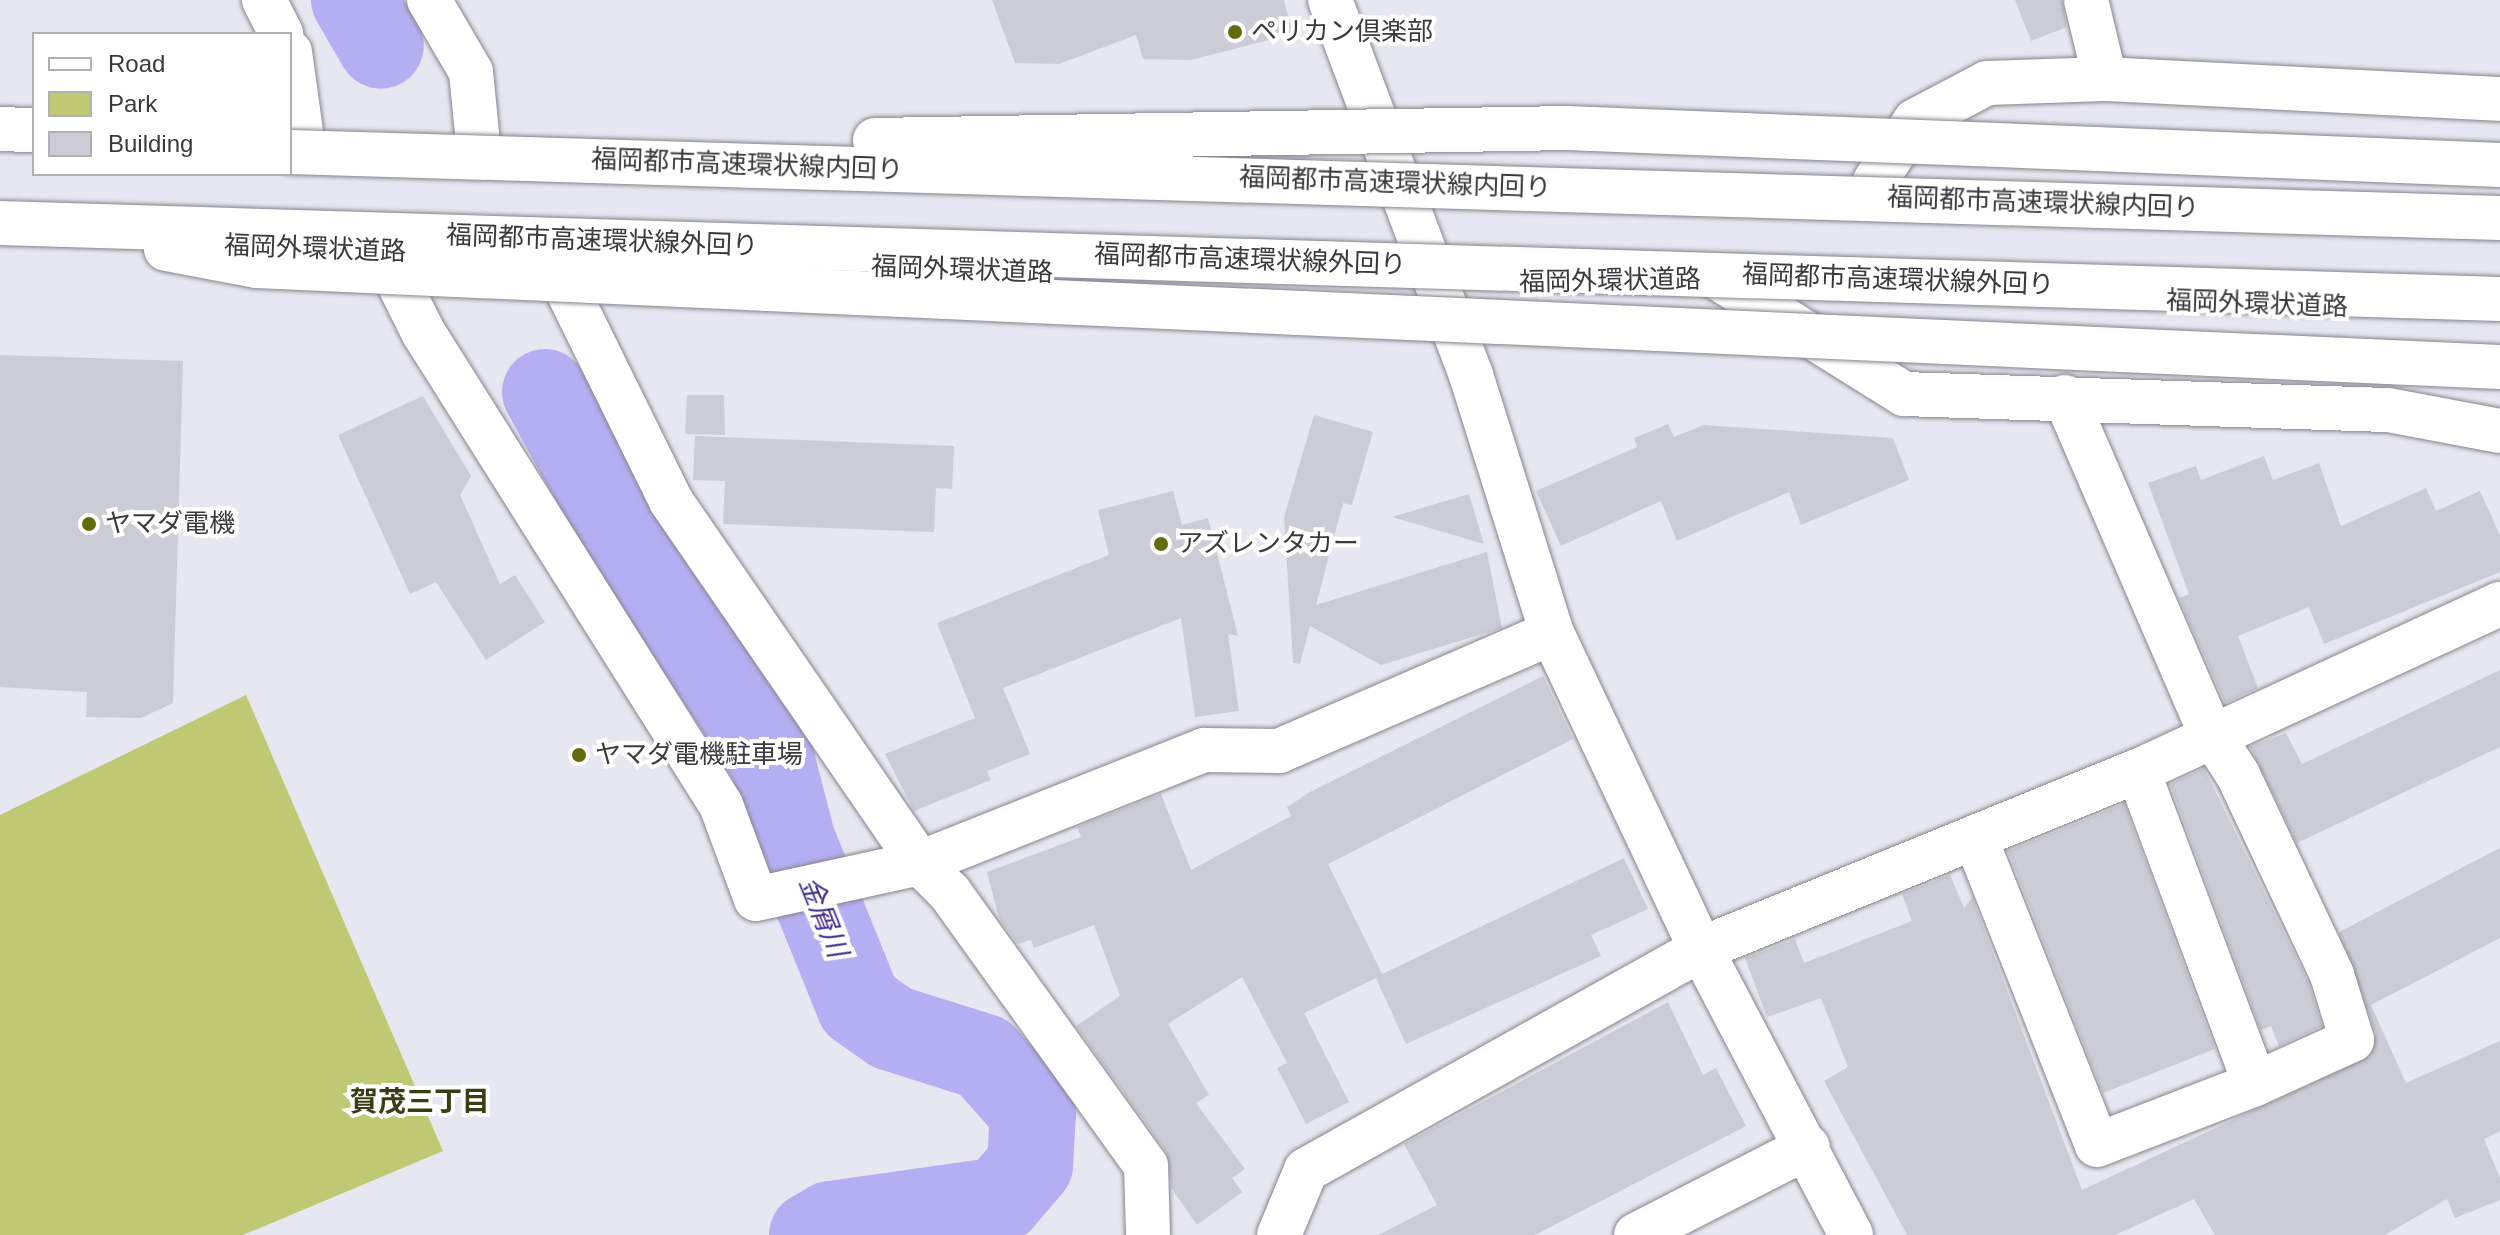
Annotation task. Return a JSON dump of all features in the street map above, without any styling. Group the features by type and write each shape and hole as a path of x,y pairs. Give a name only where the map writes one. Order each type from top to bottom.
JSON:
{"main road":[{"path":"264,0 280,32"},
{"path":"429,0 471,72 478,144"},
{"path":"1330,0 1435,283 1552,633 1701,949 1808,1147 1851,1235"},
{"path":"2086,0 2105,79"},
{"path":"1875,181 1915,121 1987,83 2105,79 2493,87"},
{"path":"292,114 293,145"},
{"path":"293,145 1567,128 2500,165"},
{"path":"0,129 32,130"},
{"path":"0,144 32,145"},
{"path":"293,145 478,144 1391,171 1875,181 2500,203"},
{"name":"福岡都市高速環状線内回り","path":"293,145 2500,218"},
{"path":"12,229 257,266 2500,367"},
{"name":"福岡外環状道路","path":"12,229 552,259 1435,283 1721,280 2500,313"},
{"name":"福岡都市高速環状線外回り","path":"12,229 2500,299"},
{"path":"382,250 431,345 721,805 756,899 920,863 1204,750 1279,751 1552,633"},
{"path":"552,259 671,501 920,863 950,893 1146,1166 1148,1235"},
{"path":"1721,280 1904,394 2388,410 2500,431"},
{"path":"1975,837 2097,1145 2255,1084 2352,1040 2332,975 2210,732 2065,397"},
{"path":"1279,1235 1306,1170 1701,949 2138,771 2210,732 2500,604"},
{"path":"2138,771 2255,1084"},
{"path":"1636,1235 1808,1147"}],"green space":[{"path":"246,695 443,1151 243,1235 0,1235 0,815"}],"building":[{"path":"992,0 1284,0 1293,34 1191,60 1143,59 1136,35 1059,64 1015,63"},
{"path":"2015,0 2062,0 2067,27 2031,41"},
{"name":"ヤマダ電機","path":"0,355 183,361 173,703 141,718 86,717 87,692 0,687"},
{"path":"687,395 724,395 725,435 685,434"},
{"path":"423,396 471,476 460,495 500,584 515,575 545,622 486,660 436,582 410,594 338,435"},
{"path":"1314,415 1373,432 1352,505 1343,503 1316,605 1487,552 1502,628 1381,665 1310,626 1300,664 1293,663 1284,517"},
{"path":"1668,424 1674,437 1704,425 1893,438 1909,480 1801,525 1789,492 1677,541 1661,501 1561,546 1536,491 1637,447 1634,438"},
{"path":"695,436 954,446 952,489 936,488 934,532 723,524 725,481 693,480"},
{"path":"2264,456 2273,480 2319,463 2341,526 2426,488 2436,511 2480,491 2500,535 2500,572 2324,644 2309,607 2238,636 2258,688 2225,703 2179,598 2189,594 2148,483 2196,466 2201,480"},
{"path":"1173,491 1182,525 1208,518 1238,636 1228,634 1239,711 1195,717 1181,618 1003,688 1030,754 987,771 991,780 914,811 885,754 975,718 937,623 1109,555 1098,510"},
{"path":"1469,494 1484,544 1392,517"},
{"path":"2500,670 2500,747 2297,843 2250,747 2286,733 2302,764"},
{"path":"1543,676 1573,739 1328,864 1382,974 1624,858 1648,909 1591,935 1601,956 1406,1044 1376,978 1304,1013 1349,1102 1306,1124 1277,1068 1287,1063 1242,977 1168,1024 1209,1095 1196,1103 1245,1169 1232,1178 1242,1192 1197,1225 1172,1189 1166,1151 1076,1026 1120,996 1094,925 1034,948 1031,940 1018,944 999,918 987,872 1081,837 1077,827 1161,794 1191,870 1291,816 1287,807 1310,792"},
{"path":"2204,768 2309,984 2322,1026 2279,1046 2271,1026 2261,1030 2170,784"},
{"path":"2124,804 2215,1049 2103,1093 2008,851"},
{"path":"2500,848 2500,938 2371,1005 2406,1083 2500,1041 2500,1131 2484,1139 2500,1178 2500,1200 2455,1218 2447,1199 2385,1235 2215,1235 2194,1199 2115,1235 1907,1235 1824,1081 1848,1067 1821,998 1767,1017 1745,958 1795,939 1804,963 1912,921 1902,894 1950,875 1964,908 1972,897 2082,1190 2371,1056 2376,1033 2339,932"},
{"path":"1668,1002 1703,1075 1716,1068 1746,1126 1535,1235 1378,1235 1437,1205 1404,1144"}],"waterway":[{"name":"金屑川","path":"354,0 381,46"},
{"name":"金屑川","path":"545,392 606,503 772,761 792,839 859,1005 892,1028 984,1057 1033,1112 1030,1165 1000,1200 831,1224 812,1235"}],"place":[{"name":"ペリカン倶楽部","path":"1235,32"},
{"name":"ヤマダ電機","path":"89,524"},
{"name":"アズレンタカー","path":"1161,544"},
{"name":"ヤマダ電機駐車場","path":"579,755"}],"district":[{"name":"賀茂三丁目","path":"420,1102"}]}
